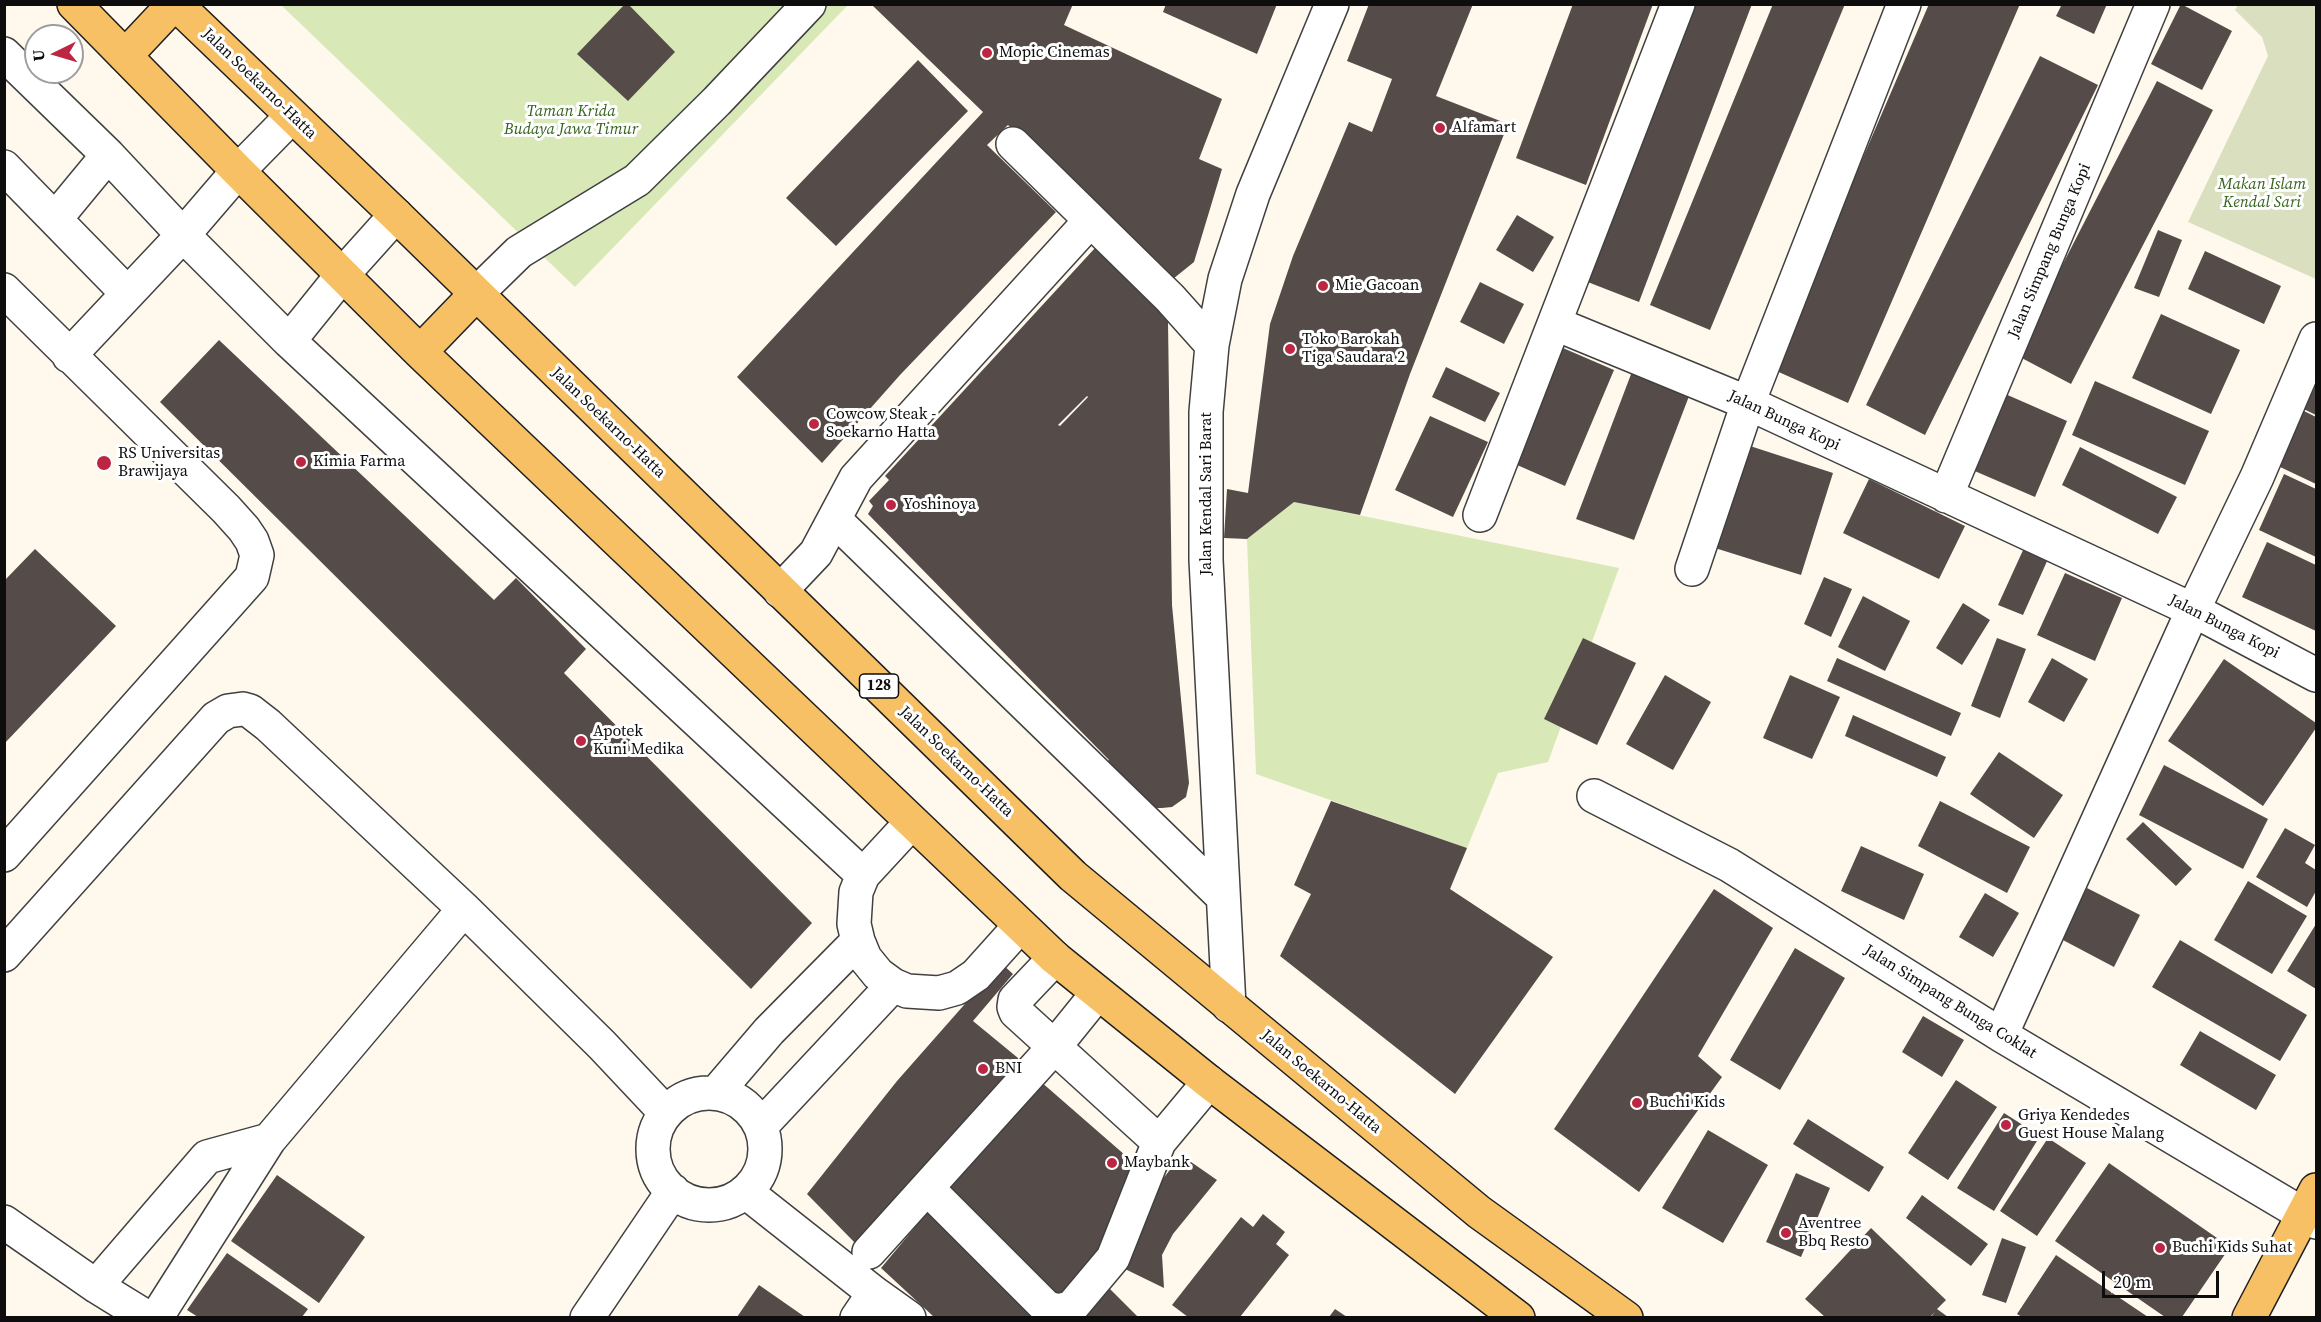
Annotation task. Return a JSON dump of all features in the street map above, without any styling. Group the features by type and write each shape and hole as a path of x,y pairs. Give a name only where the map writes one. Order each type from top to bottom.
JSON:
{"main road":[{"path":"74,4 420,352 1055,958 1209,1082 1518,1317"},
{"path":"125,56 175,4"},
{"name":"Jalan Soekarno-Hatta","path":"175,4 396,215 1073,876 1479,1212 1626,1317"},
{"path":"420,352 476,294"},
{"path":"2248,1317 2312,1209"}],"street":[{"path":"476,294 519,252 637,180 717,101 809,4"},
{"name":"Jalan Kendal Sari Barat","path":"1229,1006 1206,560 1206,412 1212,345 1225,279 1253,194 1332,4"},
{"path":"1480,515 1556,324 1678,4"},
{"path":"1692,569 1748,403 1904,4"},
{"name":"Jalan Simpang Bunga Kopi","path":"1946,496 2153,4"},
{"path":"4,54 108,155 183,235 289,341 862,875"},
{"path":"69,356 183,235 238,171 292,116"},
{"path":"1012,144 1170,298 1212,345"},
{"path":"56,218 108,155"},
{"path":"4,167 127,293"},
{"path":"289,341 396,215"},
{"path":"780,591 816,553 856,478 1090,222"},
{"path":"4,290 226,508 252,541 256,555 252,576 4,855"},
{"name":"Jalan Bunga Kopi","path":"1556,324 1748,403 2193,610 2316,675"},
{"path":"2001,1035 2193,610 2257,477 2316,339"},
{"path":"835,520 1223,897"},
{"path":"4,955 216,718 235,709 250,711 268,725 464,909 602,1045 666,1113"},
{"name":"Jalan Simpang Bunga Coklat","path":"1594,796 1730,866 2001,1035 2312,1209"},
{"path":"911,823 862,875 854,906 854,924 858,941 865,958 878,974 893,986 907,991 939,993 957,988 976,975 1020,926"},
{"path":"156,1317 268,1140 464,909"},
{"path":"716,1093 769,1031 858,941"},
{"path":"1055,958 1015,1000 1016,1012 1159,1142"},
{"path":"760,1126 893,986"},
{"path":"869,1252 1055,1046 1097,994"},
{"path":"928,1189 1047,1307 1057,1311 1071,1308 1113,1258 1159,1142 1209,1082"},
{"path":"702,1093 716,1093 741,1102 751,1110 760,1126 765,1149 763,1165 756,1180 746,1192 726,1203 715,1205 692,1203 673,1191 663,1181 653,1154 654,1139 666,1113 689,1096 702,1093"},
{"path":"96,1286 207,1157 268,1140"},
{"path":"586,1317 673,1191"},
{"path":"746,1192 866,1305 909,1317"},
{"path":"4,1222 96,1286 148,1317"}],"green space":[{"name":"Taman Krida Budaya Jawa Timur","path":"281,5 848,5 575,287"},
{"name":"Makan Islam Kendal Sari","path":"2238,5 2316,5 2316,279 2188,222 2268,56 2262,37 2235,10"},
{"path":"1294,502 1619,568 1548,762 1498,773 1467,848 1256,774 1247,539"}],"building":[{"path":"625,4 628,4 675,52 628,101 577,54"},
{"path":"875,4 1073,4 1064,25 1222,99 1199,159 1222,169 1194,262 1168,283 1112,225 1008,125 987,145 1056,212 900,375 822,463 737,377 983,112 873,6"},
{"path":"1166,4 1277,4 1257,54 1163,12"},
{"path":"1369,4 1473,4 1436,96 1508,124 1410,374 1360,515 1294,502 1247,539 1224,538 1227,489 1248,493 1270,324 1293,256 1349,122 1372,132 1392,79 1347,61"},
{"path":"1573,4 1653,4 1586,185 1516,158"},
{"path":"1684,4 1752,4 1639,302 1580,279"},
{"path":"1773,4 1845,4 1710,330 1650,305"},
{"path":"1929,4 2020,4 1848,403 1772,369"},
{"path":"2062,4 2107,4 2094,34 2056,16"},
{"path":"2181,4 2232,31 2202,90 2151,64"},
{"path":"2040,56 2098,85 1925,435 1866,405"},
{"path":"918,60 968,111 836,246 786,198"},
{"path":"2157,81 2213,110 2071,384 2016,355"},
{"path":"1517,215 1554,237 1533,272 1496,250"},
{"path":"2158,230 2182,240 2159,297 2134,288"},
{"path":"1095,248 1162,311 1168,322 1172,605 1189,783 1186,797 1172,807 1150,808 1104,765 1109,760 868,514 873,506 869,501 889,480 885,476","holes":["1087,396 1060,426 1058,425"]},
{"path":"2205,251 2281,286 2264,324 2188,289"},
{"path":"1480,282 1524,304 1504,344 1460,322"},
{"path":"2161,314 2240,350 2211,414 2132,378"},
{"path":"219,340 494,600 516,578 586,649 564,673 812,923 751,989 160,402"},
{"path":"1556,345 1614,370 1565,486 1508,461"},
{"path":"2316,346 2316,415 2291,403"},
{"path":"1446,367 1500,393 1485,422 1432,397"},
{"path":"1633,369 1691,391 1634,540 1576,519"},
{"path":"2095,381 2209,431 2185,485 2072,435"},
{"path":"2003,393 2067,421 2035,497 1970,469"},
{"path":"2304,411 2316,417 2316,484 2278,466"},
{"path":"1430,416 1488,442 1453,517 1395,490"},
{"path":"1747,445 1833,473 1801,575 1715,548"},
{"path":"2080,447 2177,497 2158,534 2062,485"},
{"path":"2284,474 2316,489 2316,557 2259,530"},
{"path":"1869,479 1965,526 1939,579 1843,533"},
{"path":"2267,542 2316,565 2316,631 2242,597"},
{"path":"2024,548 2048,559 2023,615 1998,605"},
{"path":"35,549 116,626 4,744 4,581"},
{"path":"2065,573 2122,598 2095,661 2037,635"},
{"path":"1824,577 1852,589 1831,637 1804,624"},
{"path":"1863,596 1910,621 1885,671 1838,647"},
{"path":"1963,603 1990,620 1962,665 1936,648"},
{"path":"1583,638 1636,663 1597,745 1544,719"},
{"path":"1997,638 2026,649 2000,718 1971,706"},
{"path":"1837,658 1961,713 1951,736 1827,681"},
{"path":"2052,658 2088,679 2064,722 2028,702"},
{"path":"2224,659 2316,723 2316,728 2263,806 2168,741"},
{"path":"1665,675 1711,702 1673,770 1626,744"},
{"path":"1790,675 1840,697 1812,759 1763,738"},
{"path":"1853,715 1946,757 1937,777 1845,736"},
{"path":"1999,752 2063,795 2034,838 1970,794"},
{"path":"2164,765 2268,819 2243,869 2139,815"},
{"path":"1331,801 1467,848 1450,889 1553,957 1455,1094 1280,956 1311,894 1294,885"},
{"path":"1940,801 2030,847 2007,893 1918,846"},
{"path":"2143,822 2192,869 2176,886 2126,839"},
{"path":"2285,828 2315,845 2305,863 2316,870 2316,891 2307,907 2256,877"},
{"path":"1861,846 1924,874 1904,920 1841,891"},
{"path":"2248,881 2307,916 2272,974 2214,940"},
{"path":"2087,888 2140,915 2114,967 2061,939"},
{"path":"1714,889 1773,928 1698,1056 1722,1077 1639,1192 1554,1129"},
{"path":"1985,893 2019,913 1993,957 1959,937"},
{"path":"2316,924 2316,989 2287,971"},
{"path":"2180,940 2307,1015 2280,1061 2152,987"},
{"path":"1795,948 1845,978 1780,1090 1730,1060"},
{"path":"1001,963 1013,974 973,1021 1018,1058 1018,1070 859,1247 807,1194 897,1081"},
{"path":"1923,1016 1964,1040 1942,1077 1902,1052"},
{"path":"2200,1031 2276,1075 2256,1110 2180,1065"},
{"path":"1956,1080 1997,1107 1948,1180 1908,1153"},
{"path":"1040,1081 1141,1169 1112,1241 1057,1302 946,1193"},
{"path":"2004,1113 2040,1136 1994,1211 1957,1188"},
{"path":"1808,1119 1884,1167 1869,1192 1793,1144"},
{"path":"1708,1130 1768,1165 1723,1243 1662,1208"},
{"path":"2048,1138 2086,1163 2037,1236 2000,1211"},
{"path":"1181,1155 1217,1180 1173,1234 1162,1255 1164,1288 1125,1269 1141,1208"},
{"path":"2109,1163 2230,1247 2182,1317 2165,1317 2055,1241"},
{"path":"1796,1173 1830,1188 1801,1257 1766,1242"},
{"path":"277,1175 365,1237 319,1303 231,1241"},
{"path":"1922,1195 1988,1244 1971,1266 1906,1218"},
{"path":"931,1208 1039,1317 934,1317 881,1268"},
{"path":"1263,1214 1285,1232 1276,1244 1289,1255 1240,1317 1188,1317 1172,1305 1241,1217 1253,1227"},
{"path":"1871,1228 1946,1300 1937,1309 1948,1317 1931,1317 1935,1312 1930,1317 1825,1317 1805,1299"},
{"path":"2002,1238 2026,1247 2006,1303 1982,1295"},
{"path":"227,1253 308,1309 302,1317 198,1317 187,1310"},
{"path":"2056,1255 2148,1317 2022,1317 2017,1314"},
{"path":"759,1285 805,1317 737,1317"},
{"path":"1106,1285 1138,1317 1075,1317"},
{"path":"1335,1309 1347,1317 1329,1317"}],"place":[{"name":"Mopic Cinemas","path":"987,53"},
{"name":"Alfamart","path":"1440,128"},
{"name":"Mie Gacoan","path":"1323,286"},
{"name":"Toko Barokah Tiga Saudara 2","path":"1290,349"},
{"name":"Cowcow Steak - Soekarno Hatta","path":"814,424"},
{"name":"Kimia Farma","path":"301,462"},
{"name":"RS Universitas Brawijaya","path":"104,463"},
{"name":"Yoshinoya","path":"891,505"},
{"name":"Apotek Kuni Medika","path":"581,741"},
{"name":"BNI","path":"983,1069"},
{"name":"Buchi Kids","path":"1637,1103"},
{"name":"Griya Kendedes Guest House Malang","path":"2006,1125"},
{"name":"Maybank","path":"1112,1163"},
{"name":"Aventree Bbq Resto","path":"1786,1233"},
{"name":"Buchi Kids Suhat","path":"2160,1248"}]}
